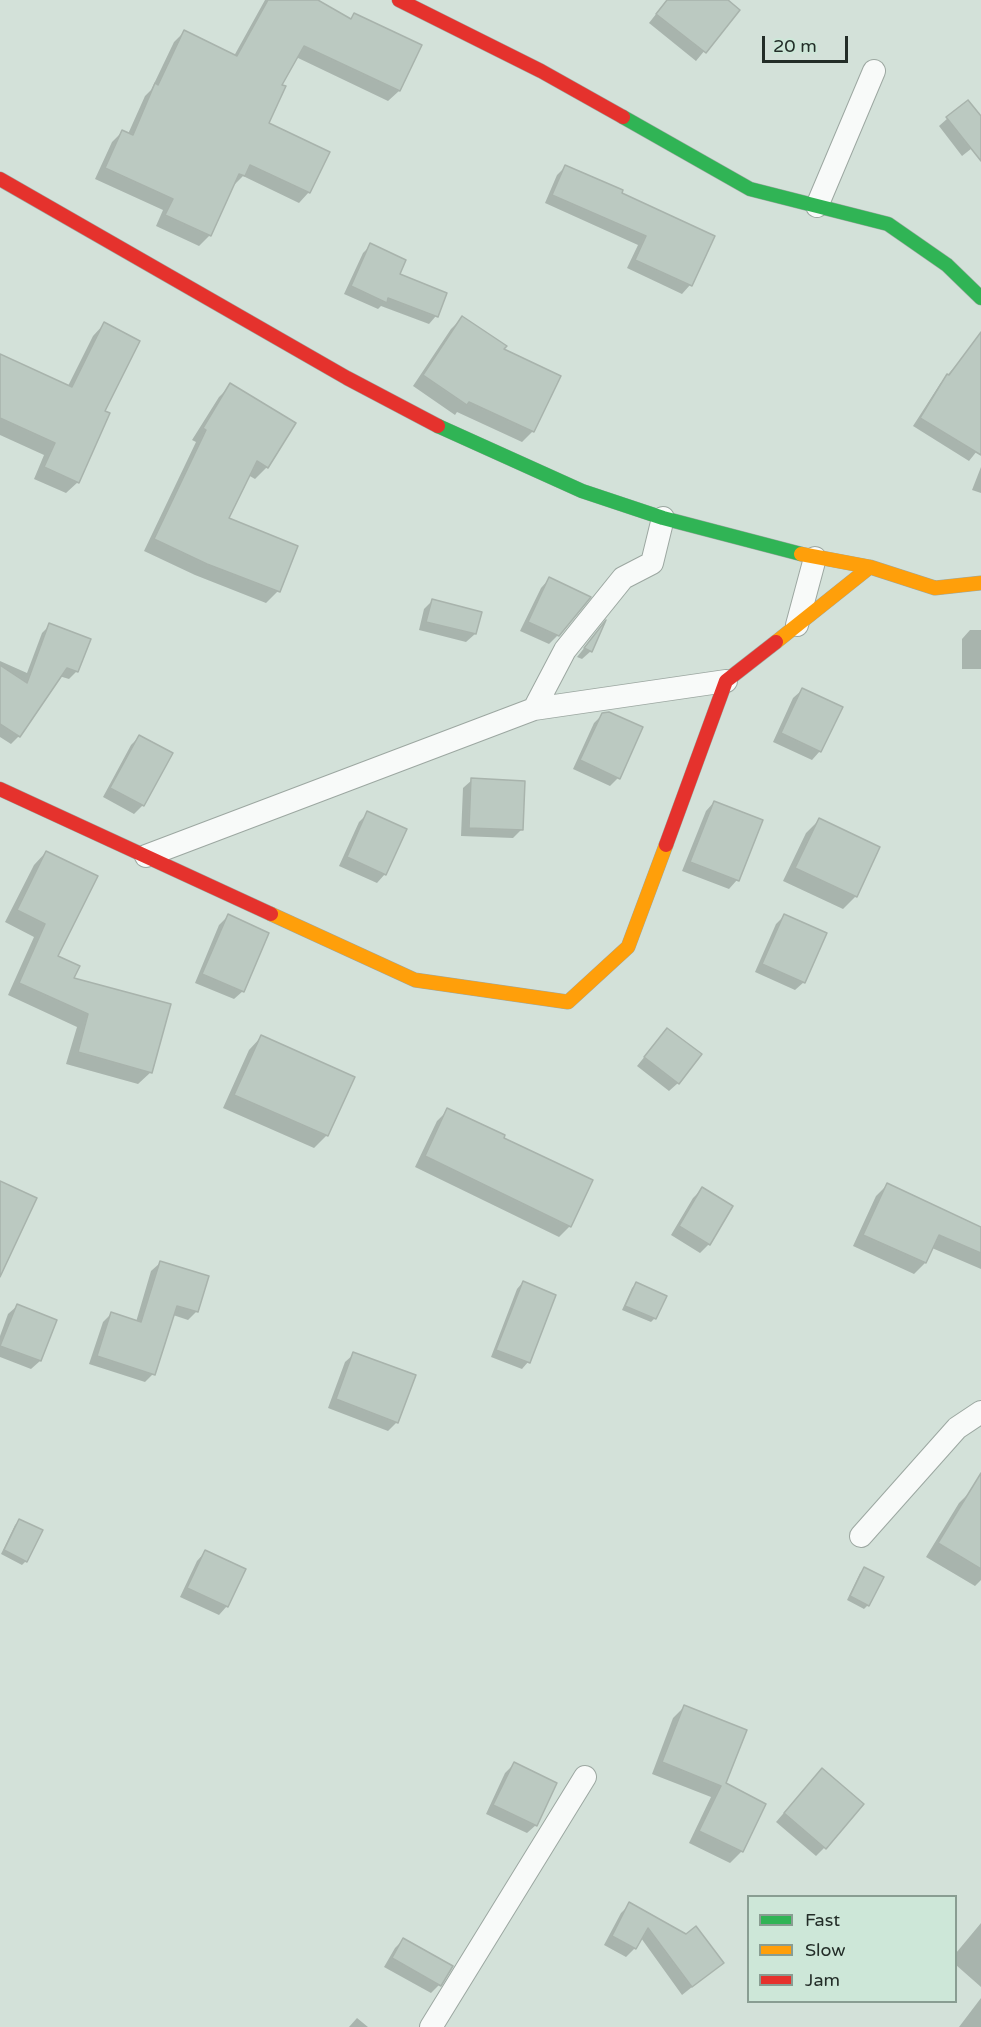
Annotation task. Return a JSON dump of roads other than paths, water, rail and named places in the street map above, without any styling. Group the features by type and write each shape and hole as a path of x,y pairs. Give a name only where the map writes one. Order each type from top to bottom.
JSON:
{"street":[{"path":"399,0 542,71 750,189 888,224 947,265 981,298"},
{"path":"817,206 874,70"},
{"path":"0,179 419,417 582,491 663,518 815,558 870,567 935,588 981,583"},
{"path":"534,709 565,650 623,578 652,563 663,518"},
{"path":"797,625 815,558"},
{"path":"146,856 534,709 726,681 870,567"},
{"path":"0,789 415,980 568,1002 628,946 726,681"},
{"path":"861,1536 957,1428 981,1412"},
{"path":"431,2027 585,1777"}]}
